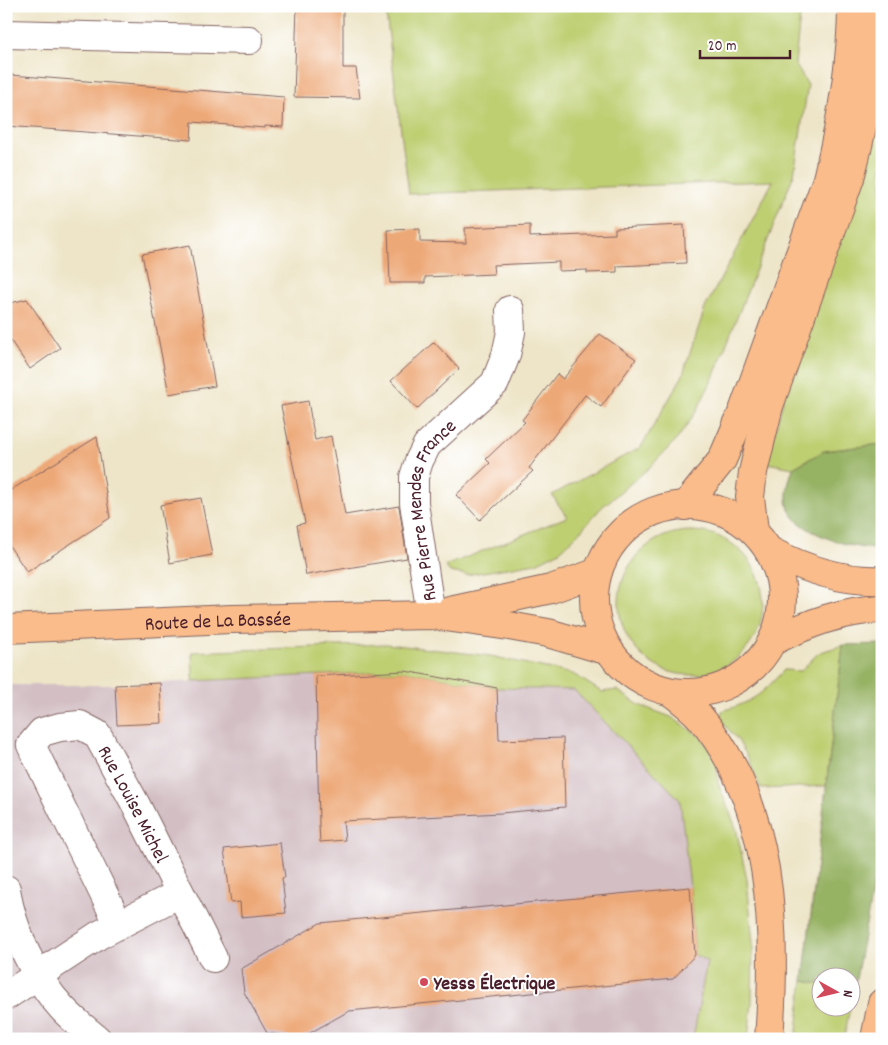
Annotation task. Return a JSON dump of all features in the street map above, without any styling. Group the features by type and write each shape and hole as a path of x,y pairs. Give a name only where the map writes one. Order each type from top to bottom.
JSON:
{"main road":[{"path":"686,506 722,460 729,444 760,367 827,179 836,145 846,79 852,6"},
{"path":"875,6 872,61 855,159 770,406 750,489 750,497 762,541 781,580 782,611 773,641 758,664 736,681 711,692 671,692 655,688 629,673 609,651 598,626 594,599 598,572 611,546 631,524 656,510 686,506 711,507 734,516 762,541 792,562 831,574 875,580"},
{"name":"Route de La Bassée","path":"431,615 551,589 598,572"},
{"path":"773,641 804,626 834,617 875,609"},
{"name":"Route de La Bassée","path":"6,629 231,619 431,615 540,632 609,651"},
{"path":"671,692 699,716 720,743 743,787 757,829 766,875 772,924 772,991 769,1039"},
{"path":"875,1039 882,1003"}],"street":[{"path":"6,34 249,40"},
{"name":"Rue Pierre Mendes France","path":"431,615 414,503 414,477 419,461 428,445 495,383 506,355 511,332 510,310"},
{"name":"Rue Louise Michel","path":"118,924 30,745 42,732 60,727 80,725 97,734 136,805 213,958"},
{"path":"6,889 20,940 37,976 62,1008 97,1039"},
{"path":"6,996 118,924 180,893"}],"shaded area":[{"path":"405,671 497,688 574,690 680,800 690,887 695,955 707,961 693,1039 6,1039 6,685 115,685"}],"green space":[{"path":"385,6 801,6 795,64 808,85 794,174 713,378 696,412 678,438 650,467 602,507 560,551 536,563 466,575 450,572 445,566 567,517 552,495 641,447 682,377 705,308 773,181 409,194"},
{"path":"882,14 882,444 824,451 793,468 767,463"},
{"path":"882,444 882,549 857,547 828,538 802,525 793,516 788,506 787,491 793,468 824,451"},
{"path":"691,531 705,532 719,537 731,543 742,552 751,563 757,575 762,589 762,617 757,631 751,643 742,654 731,663 719,669 705,674 691,675 677,674 663,669 651,663 640,654 631,643 625,631 620,617 619,603 620,589 625,575 631,563 640,552 651,543 663,537 677,532"},
{"path":"387,644 491,656 573,674 602,692 617,690 639,705 671,717 701,737 717,762 718,783 736,828 747,880 753,943 752,1001 748,1039 693,1039 707,961 695,955 690,887 680,800 574,690 497,688 405,671 193,681 192,652"},
{"path":"882,644 882,838 858,968 810,968 810,982 803,981 843,645"},
{"path":"843,645 826,786 761,789 738,740 720,720 722,711 742,704 756,696 784,670 801,671 818,653"},
{"path":"803,981 810,982 810,1018 848,1018 844,1039 796,1039"}],"building":[{"path":"297,6 343,6 343,68 356,68 360,98 294,97"},
{"path":"11,75 284,97 283,127 265,126 265,128 192,122 191,140 6,126 6,82 11,82"},
{"path":"530,225 530,237 615,234 615,228 684,225 686,263 617,266 617,272 587,273 587,270 559,271 559,262 493,265 494,274 425,277 425,283 390,283 388,230 420,229 420,242 466,243 465,228"},
{"path":"190,245 215,386 169,394 142,254"},
{"path":"27,299 60,348 30,369 6,334 6,304"},
{"path":"600,334 636,359 601,407 585,395 529,468 533,471 480,520 456,495 490,463 486,459 525,422 522,420 557,374 563,379"},
{"path":"434,342 459,369 417,409 391,381"},
{"path":"308,401 315,440 331,436 345,515 399,506 407,558 306,575 297,525 305,523 281,406"},
{"path":"97,437 110,518 27,572 6,541 6,493"},
{"path":"201,498 212,555 170,563 160,505"},
{"path":"405,671 497,688 499,740 563,738 565,807 501,813 343,821 345,840 320,842 316,676"},
{"path":"160,683 162,723 117,725 115,685"},
{"path":"280,843 285,877 282,878 286,913 241,917 240,902 231,903 224,849"},
{"path":"690,887 695,955 673,979 349,1011 301,1038 267,1033 244,992 241,969 320,923"}],"place":[{"name":"Yesss Électrique","path":"424,982"}]}
